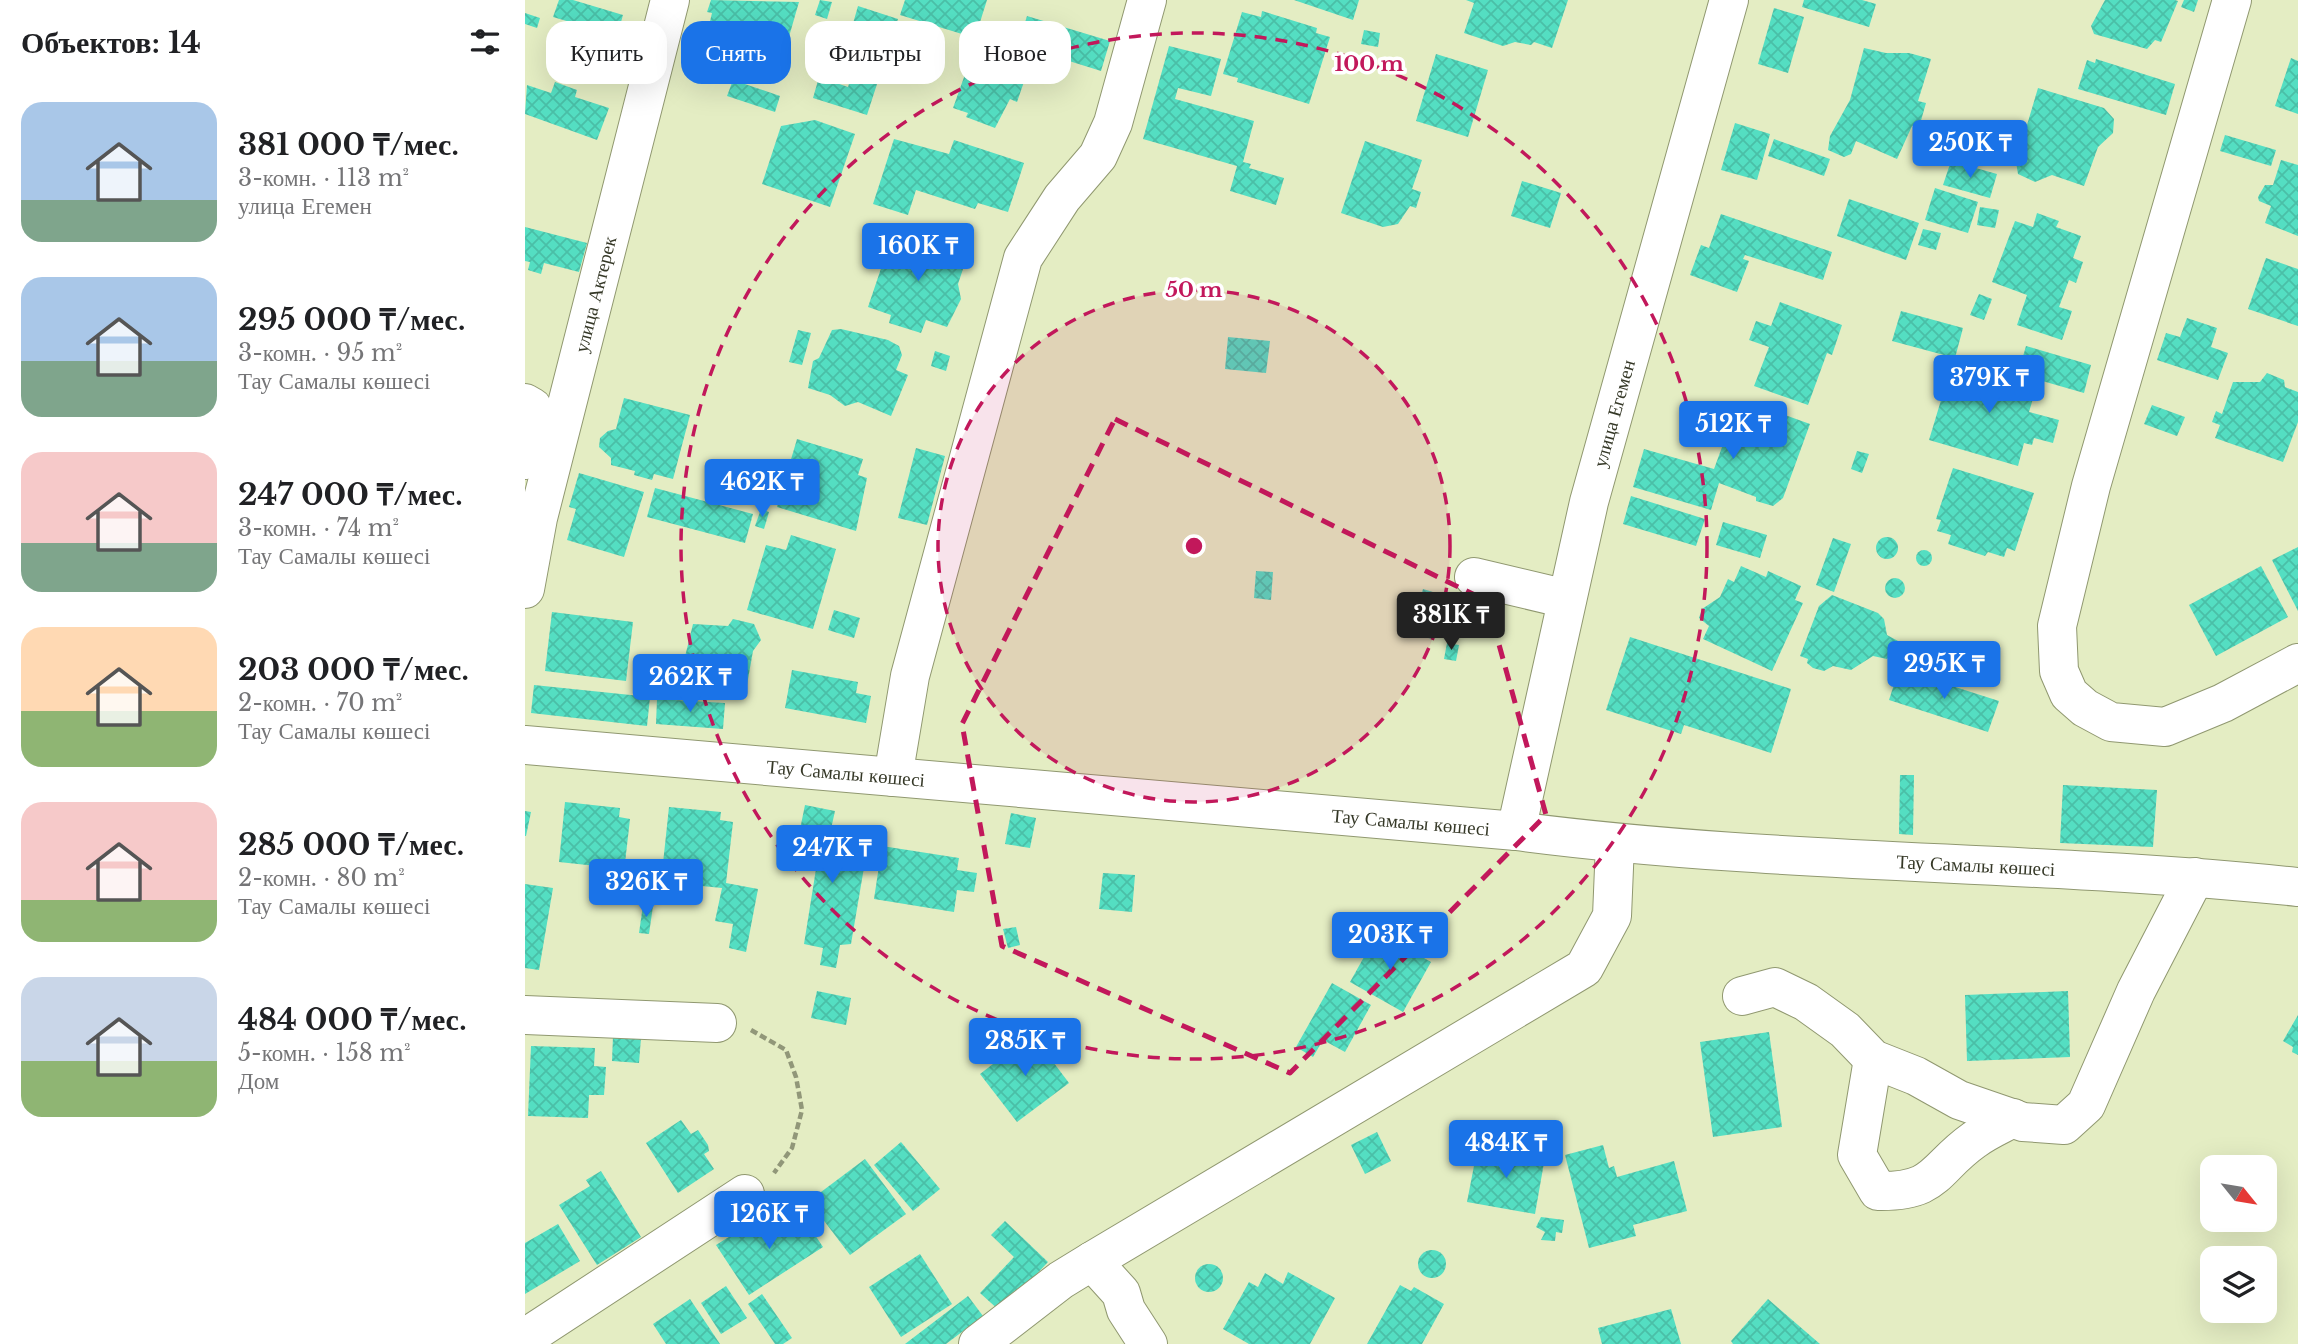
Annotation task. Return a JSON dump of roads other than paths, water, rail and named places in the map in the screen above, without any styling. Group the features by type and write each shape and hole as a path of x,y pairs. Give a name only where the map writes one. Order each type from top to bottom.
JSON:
{"street":[{"name":"улица Актерек","path":"525,589 538,518 670,0"},
{"path":"893,777 910,676 1023,258 1062,198 1098,156 1113,123 1147,0"},
{"name":"улица Егемен","path":"1516,831 1589,502 1728,0"},
{"path":"2232,0 2091,486 2057,626 2059,671 2069,694 2085,708 2111,722 2165,727 2223,703 2298,663"},
{"path":"525,403 532,407 531,439 525,460"},
{"path":"1474,577 1567,599"},
{"name":"Тау Самалы көшесі","path":"525,745 1212,807 1516,831 1615,844 2195,877 2298,887"},
{"path":"978,1344 1061,1280 1584,968 1612,916 1615,844"},
{"path":"1742,996 1775,988 1806,1002 1845,1030 1873,1059 1916,1076 1959,1100 2013,1118 2063,1125 2086,1105 2136,991 2195,877"},
{"path":"525,1015 717,1023"},
{"path":"1873,1059 1857,1155 1878,1191 1909,1192 1938,1174 1974,1140 2013,1118"},
{"path":"525,1338 745,1194"},
{"path":"1092,1261 1121,1293 1126,1310 1148,1344"}]}
